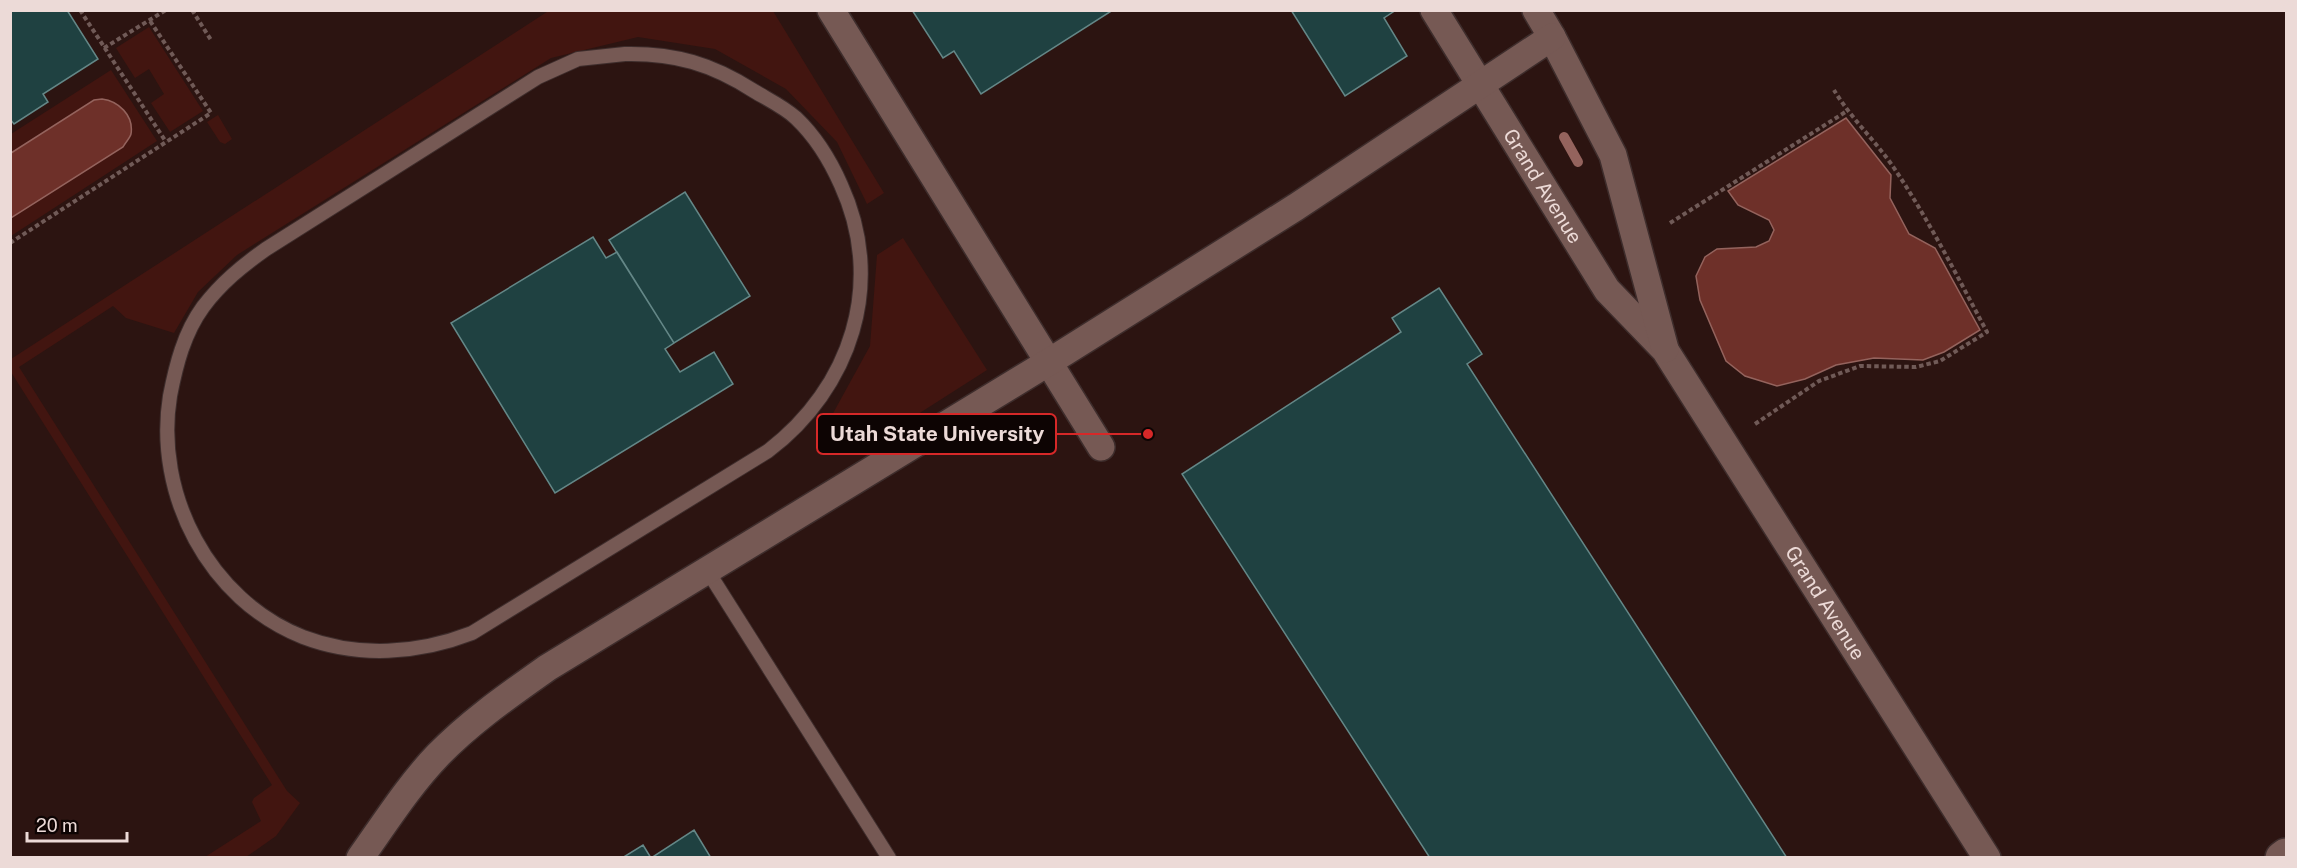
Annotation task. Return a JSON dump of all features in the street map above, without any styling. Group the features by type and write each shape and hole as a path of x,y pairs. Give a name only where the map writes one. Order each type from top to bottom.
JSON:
{"main road":[{"path":"2282,858 2286,855"}],"street":[{"path":"831,10 1101,447"},
{"name":"Grand Avenue","path":"1434,10 1607,290 1665,350 1987,858"},
{"name":"Grand Avenue","path":"1536,10 1613,155 1665,350"},
{"path":"360,858 411,787 438,755 482,714 547,669 1296,207 1552,37"}],"lane":[{"path":"625,54 674,57 725,73 795,117 830,160 850,204 859,234 857,316 838,370 821,398 804,419 768,451 472,633 424,648 395,651 366,651 332,645 302,636 276,623 249,605 223,581 200,550 185,519 174,488 168,454 166,423 176,366 187,337 202,308 223,283 266,249 538,77 579,60 625,54"},
{"path":"707,570 889,858"}],"path":[{"path":"80,10 166,142"},
{"path":"104,48 166,10"},
{"path":"192,10 211,40"},
{"path":"10,243 211,113 150,21"},
{"path":"1755,424 1819,381 1860,366 1917,367 1940,361 1987,332 1930,226 1895,169 1847,111 1834,90"},
{"path":"1670,223 1847,111"}],"shaded area":[{"path":"550,10 773,11 884,193 867,204 837,142 786,89 715,49 638,37 551,58 237,255 198,292 174,333 126,318 113,306 19,367 287,791 300,803 276,836 246,857 205,857 261,821 252,802 272,785 11,372 11,359"},
{"path":"149,27 203,111 170,132 151,103 164,94 149,69 135,78 116,48"},
{"path":"111,70 157,141 11,236 11,134"},
{"path":"102,99 119,106 130,121 131,134 123,147 11,218 11,153 94,100"},
{"path":"218,115 232,139 225,144 220,142 207,122"},
{"path":"1846,118 1891,175 1890,198 1909,234 1935,248 1980,330 1944,352 1923,360 1874,358 1836,365 1805,379 1777,386 1745,376 1726,361 1700,300 1696,276 1705,257 1717,249 1756,247 1769,241 1774,230 1769,220 1738,205 1728,191"},
{"path":"903,238 987,370 854,455 831,417 870,346 877,255"}],"building":[{"path":"10,10 67,10 98,59 43,94 48,102 14,124 10,119"},
{"path":"912,10 1113,10 981,94 954,51 943,58"},
{"path":"1291,10 1396,10 1384,18 1407,56 1345,96"},
{"path":"685,192 750,296 674,343 609,240"},
{"path":"593,237 606,258 617,252 674,343 665,349 680,372 714,352 733,384 555,493 451,323"},
{"path":"1439,288 1482,354 1467,364 1787,858 1430,858 1182,474 1401,332 1392,318"},
{"path":"694,830 711,858 651,858"},
{"path":"643,845 651,858 622,858"}],"waterway":[{"path":"1564,137 1578,162"}],"place":[{"name":"Utah State University","path":"1148,434"}]}
